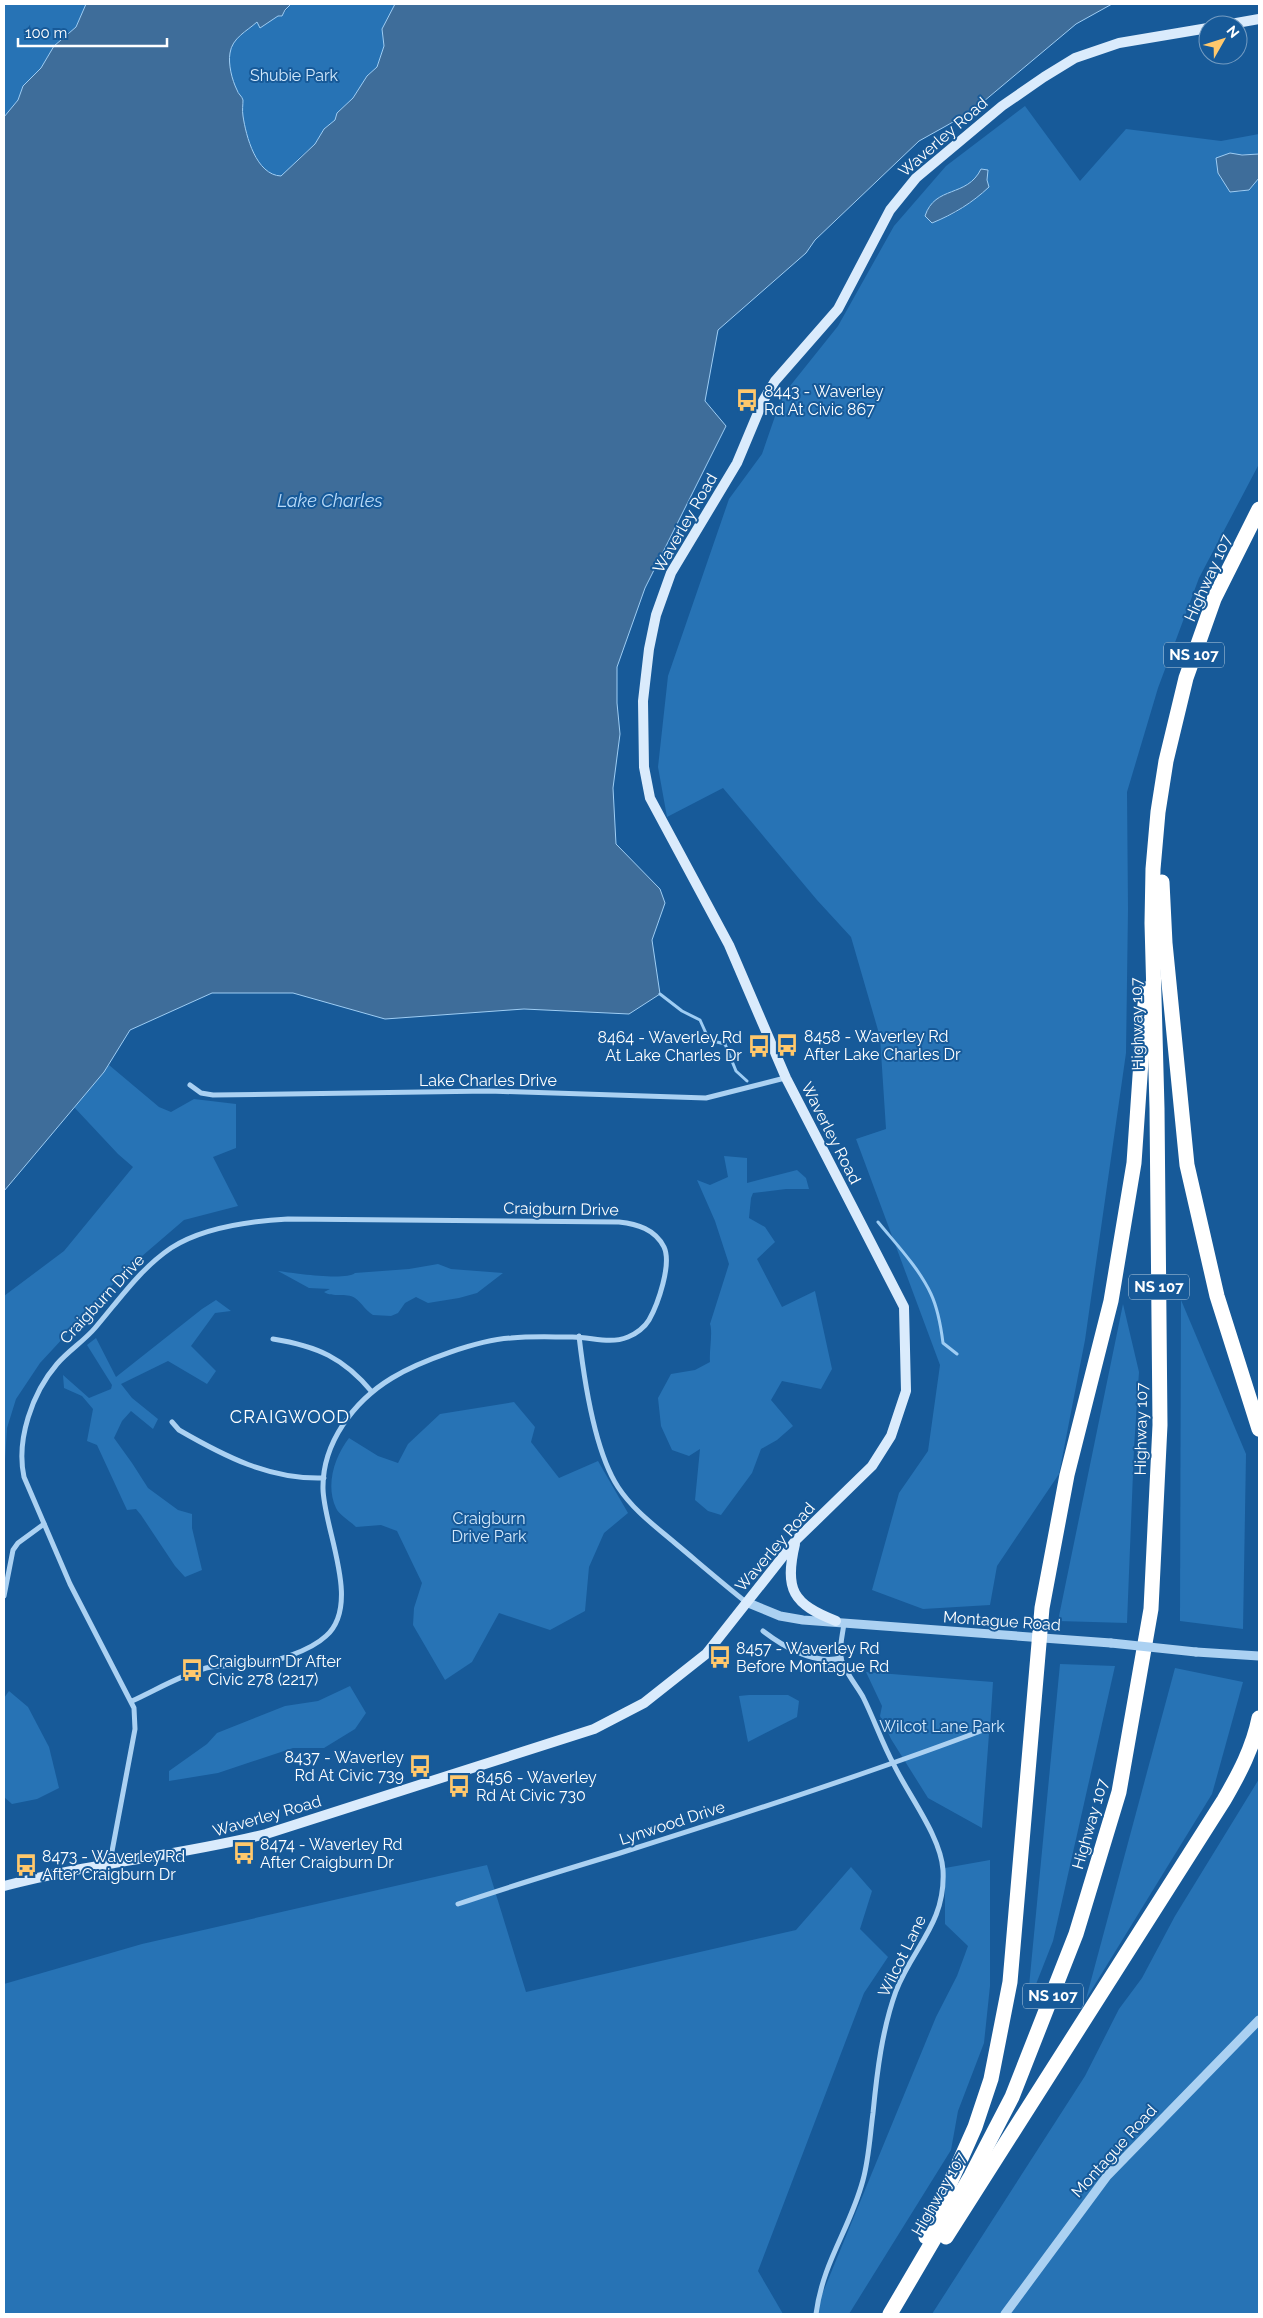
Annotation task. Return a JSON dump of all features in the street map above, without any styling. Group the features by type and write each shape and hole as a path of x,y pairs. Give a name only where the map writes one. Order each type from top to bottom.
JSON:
{"highway":[{"name":"Highway 107","path":"890,2314 971,2176 1012,2097 1076,1934 1119,1792 1150,1609 1160,1435 1157,1098 1152,923 1153,869 1158,812 1166,761 1186,678 1214,599 1259,509"},
{"path":"1158,812 1165,943 1187,1166 1216,1296 1259,1429"},
{"path":"890,2314 976,2127 997,2050 1010,1982 1042,1608 1066,1475 1111,1301 1134,1162 1152,923"},
{"path":"890,2314 912,2289 1004,2148 1224,1800 1247,1758 1256,1735 1259,1718"}],"main road":[{"name":"Waverley Road","path":"4,1886 110,1862 217,1847 266,1834 594,1729 644,1703 706,1654 796,1540 872,1466 890,1436 906,1391 904,1307 786,1078 729,944 650,798 644,767 643,702 649,649 656,615 671,573 737,463 763,401 775,382 838,308 890,210 916,178 1002,106 1044,76 1075,58 1119,43 1198,30"},
{"path":"796,1540 790,1569 798,1599 802,1605 817,1614 840,1622"}],"street":[{"name":"Lake Charles Drive","path":"190,1085 201,1093 214,1095 489,1091 706,1098 786,1078"},
{"name":"Craigburn Drive","path":"110,1862 135,1729 135,1714 132,1701 70,1584 21,1466 29,1417 41,1388 58,1362 88,1335 147,1268 172,1248 191,1238 237,1224 288,1219 619,1222 638,1225 655,1234 665,1249 666,1267 659,1296 648,1321 627,1338 602,1341 579,1336 510,1338 472,1347 432,1359 392,1378 372,1392 350,1415 332,1443 324,1478 327,1522 342,1598 340,1614 328,1635 314,1644 271,1661 253,1665 217,1666 200,1670 132,1701"},
{"path":"579,1336 582,1362 601,1448 607,1466 618,1487 648,1520 746,1602"},
{"path":"273,1339 306,1346 333,1357 353,1371 372,1392"},
{"path":"172,1422 179,1430 243,1464 282,1474 324,1478"},
{"path":"4,1596 13,1550 18,1543 44,1524"},
{"name":"Montague Road","path":"746,1602 762,1610 793,1619 1259,1656"},
{"path":"763,1631 796,1651 813,1658 831,1660 840,1658 840,1622"},
{"name":"Wilcot Lane","path":"816,2314 824,2273 851,2215 863,2180 868,2155 879,2058 892,2006 902,1977 926,1938 940,1903 943,1871 942,1856 934,1837 893,1764 863,1698 840,1658"},
{"name":"Lynwood Drive","path":"458,1904 536,1877 619,1853 893,1764 986,1729"},
{"name":"Montague Road","path":"1005,2314 1107,2176 1259,2020"}],"green space":[{"path":"4,4 86,4 76,27 54,46 41,68 23,86 18,100 4,117"},
{"name":"Shubie Park","path":"291,4 395,4 382,31 384,46 377,67 367,76 353,98 337,113 335,120 324,129 315,144 283,176 274,175 266,171 254,154 242,114 243,100 231,75 229,55 234,42 245,31 256,23 259,23 260,28 278,16 281,17"},
{"path":"1025,106 1080,181 1126,129 1221,141 1259,134 1259,154 1232,155 1216,159 1220,178 1238,192 1249,190 1259,178 1259,464 1199,578 1158,688 1127,792 1126,1053 1085,1340 1059,1474 997,1566 990,1605 923,1609 872,1590 899,1493 928,1451 940,1365 856,1139 886,1129 880,1037 851,937 817,900 723,788 667,817 658,767 668,676 729,499 762,454 782,396 838,326 894,226 946,166","holes":["977,179 977,198 955,213 932,223 928,209 933,203 939,198"]},
{"path":"109,1065 159,1107 171,1112 194,1099 236,1104 236,1148 213,1157 238,1206 184,1220 127,1269 40,1363 16,1399 7,1428 4,1476 4,1296 64,1251 133,1167 118,1154 74,1107"},
{"path":"724,1156 747,1158 747,1183 797,1170 806,1178 809,1189 786,1189 753,1193 749,1218 765,1227 775,1242 757,1259 782,1307 815,1291 832,1369 821,1389 782,1381 771,1400 793,1426 777,1440 761,1449 752,1473 721,1515 708,1511 695,1500 700,1449 689,1456 672,1450 661,1426 658,1398 671,1374 695,1370 710,1362 710,1324 729,1264 715,1221 697,1180 710,1185 728,1177"},
{"path":"438,1264 451,1269 503,1273 477,1293 428,1303 416,1297 405,1303 398,1313 391,1316 373,1315 351,1296 331,1295 324,1292 330,1289 309,1288 278,1271 318,1276 341,1276"},
{"path":"216,1300 231,1311 215,1313 191,1346 216,1371 207,1384 168,1361 121,1384 132,1398 158,1419 153,1429 131,1411 122,1421 114,1438 148,1488 178,1510 192,1514 192,1528 202,1570 185,1577 175,1566 136,1509 127,1510 97,1445 87,1441 93,1409 82,1396 64,1388 63,1375 89,1398 111,1389 112,1385 87,1345 96,1338 116,1377"},
{"path":"1181,1300 1246,1454 1243,1629 1180,1621"},
{"path":"1123,1304 1139,1372 1127,1623 1058,1621"},
{"name":"Craigburn Drive Park","path":"514,1402 535,1427 531,1442 559,1478 598,1461 628,1513 604,1533 589,1567 585,1611 550,1630 499,1613 472,1662 445,1680 413,1625 414,1608 422,1583 397,1531 381,1525 356,1527 342,1516 337,1511 331,1490 333,1471 340,1453 349,1438 378,1456 398,1463 408,1444 440,1414"},
{"path":"1060,1664 1115,1666 1053,1941 1027,2007"},
{"path":"1175,1668 1243,1682 1212,1794 1086,1999"},
{"name":"Wilcot Lane Park","path":"866,1672 993,1682 990,1728 992,1732 989,1734 982,1828 928,1798 891,1739 880,1716 882,1706"},
{"path":"350,1686 366,1713 355,1729 324,1748 293,1748 218,1773 169,1781 169,1771 207,1744 217,1733 285,1706 318,1701"},
{"path":"9,1691 28,1707 49,1747 59,1788 37,1799 12,1804 4,1797 4,1698"},
{"path":"788,1695 799,1701 797,1717 748,1742 739,1696"},
{"path":"1259,1779 1259,2314 932,2314 1085,2076 1119,2009 1142,1978 1175,1916"},
{"path":"990,1860 990,1986 984,2043 958,2111 951,2150 849,2314 814,2314 936,2017 957,1976 968,1946 945,1924 945,1868"},
{"path":"487,1865 526,1992 796,1930 851,1867 872,1891 860,1929 888,1957 864,1993 758,2271 783,2314 4,2314 4,1984 142,1944"}],"water":[{"name":"Lake Charles","path":"86,4 291,4 282,16 278,16 260,28 257,22 240,35 231,48 230,57 230,67 234,82 243,100 244,124 250,144 259,162 265,169 272,174 281,176 315,144 324,129 335,120 337,113 353,98 367,76 377,67 384,46 382,29 395,4 1112,4 1076,24 971,112 919,141 815,240 806,253 718,330 705,401 726,426 645,588 617,667 617,703 620,734 613,788 616,844 660,889 665,903 652,940 660,994 629,1014 524,1009 385,1019 293,993 212,993 130,1030 104,1072 4,1191 4,117 18,100 23,86 41,68 54,46 76,27"},
{"path":"1230,153 1242,155 1259,154 1259,178 1249,190 1230,192 1218,173 1216,158"},
{"path":"981,169 988,170 987,180 989,187 983,193 962,208 932,223 925,216 930,206 936,200 968,184"}],"waterway":[{"path":"660,994 682,1011 700,1020 709,1040 725,1044 736,1071 747,1081"},
{"path":"878,1222 907,1256 926,1284 937,1312 943,1343 957,1354"}],"place":[{"name":"8443 - Waverley Rd At Civic 867","path":"747,400"},
{"name":"8458 - Waverley Rd After Lake Charles Dr","path":"787,1045"},
{"name":"8464 - Waverley Rd At Lake Charles Dr","path":"759,1046"},
{"name":"8457 - Waverley Rd Before Montague Rd","path":"720,1657"},
{"name":"Craigburn Dr After Civic 278 (2217)","path":"192,1670"},
{"name":"8437 - Waverley Rd At Civic 739","path":"420,1766"},
{"name":"8456 - Waverley Rd At Civic 730","path":"459,1786"},
{"name":"8474 - Waverley Rd After Craigburn Dr","path":"244,1853"},
{"name":"8473 - Waverley Rd After Craigburn Dr","path":"26,1865"}],"district":[{"name":"CRAIGWOOD","path":"290,1416"}]}
